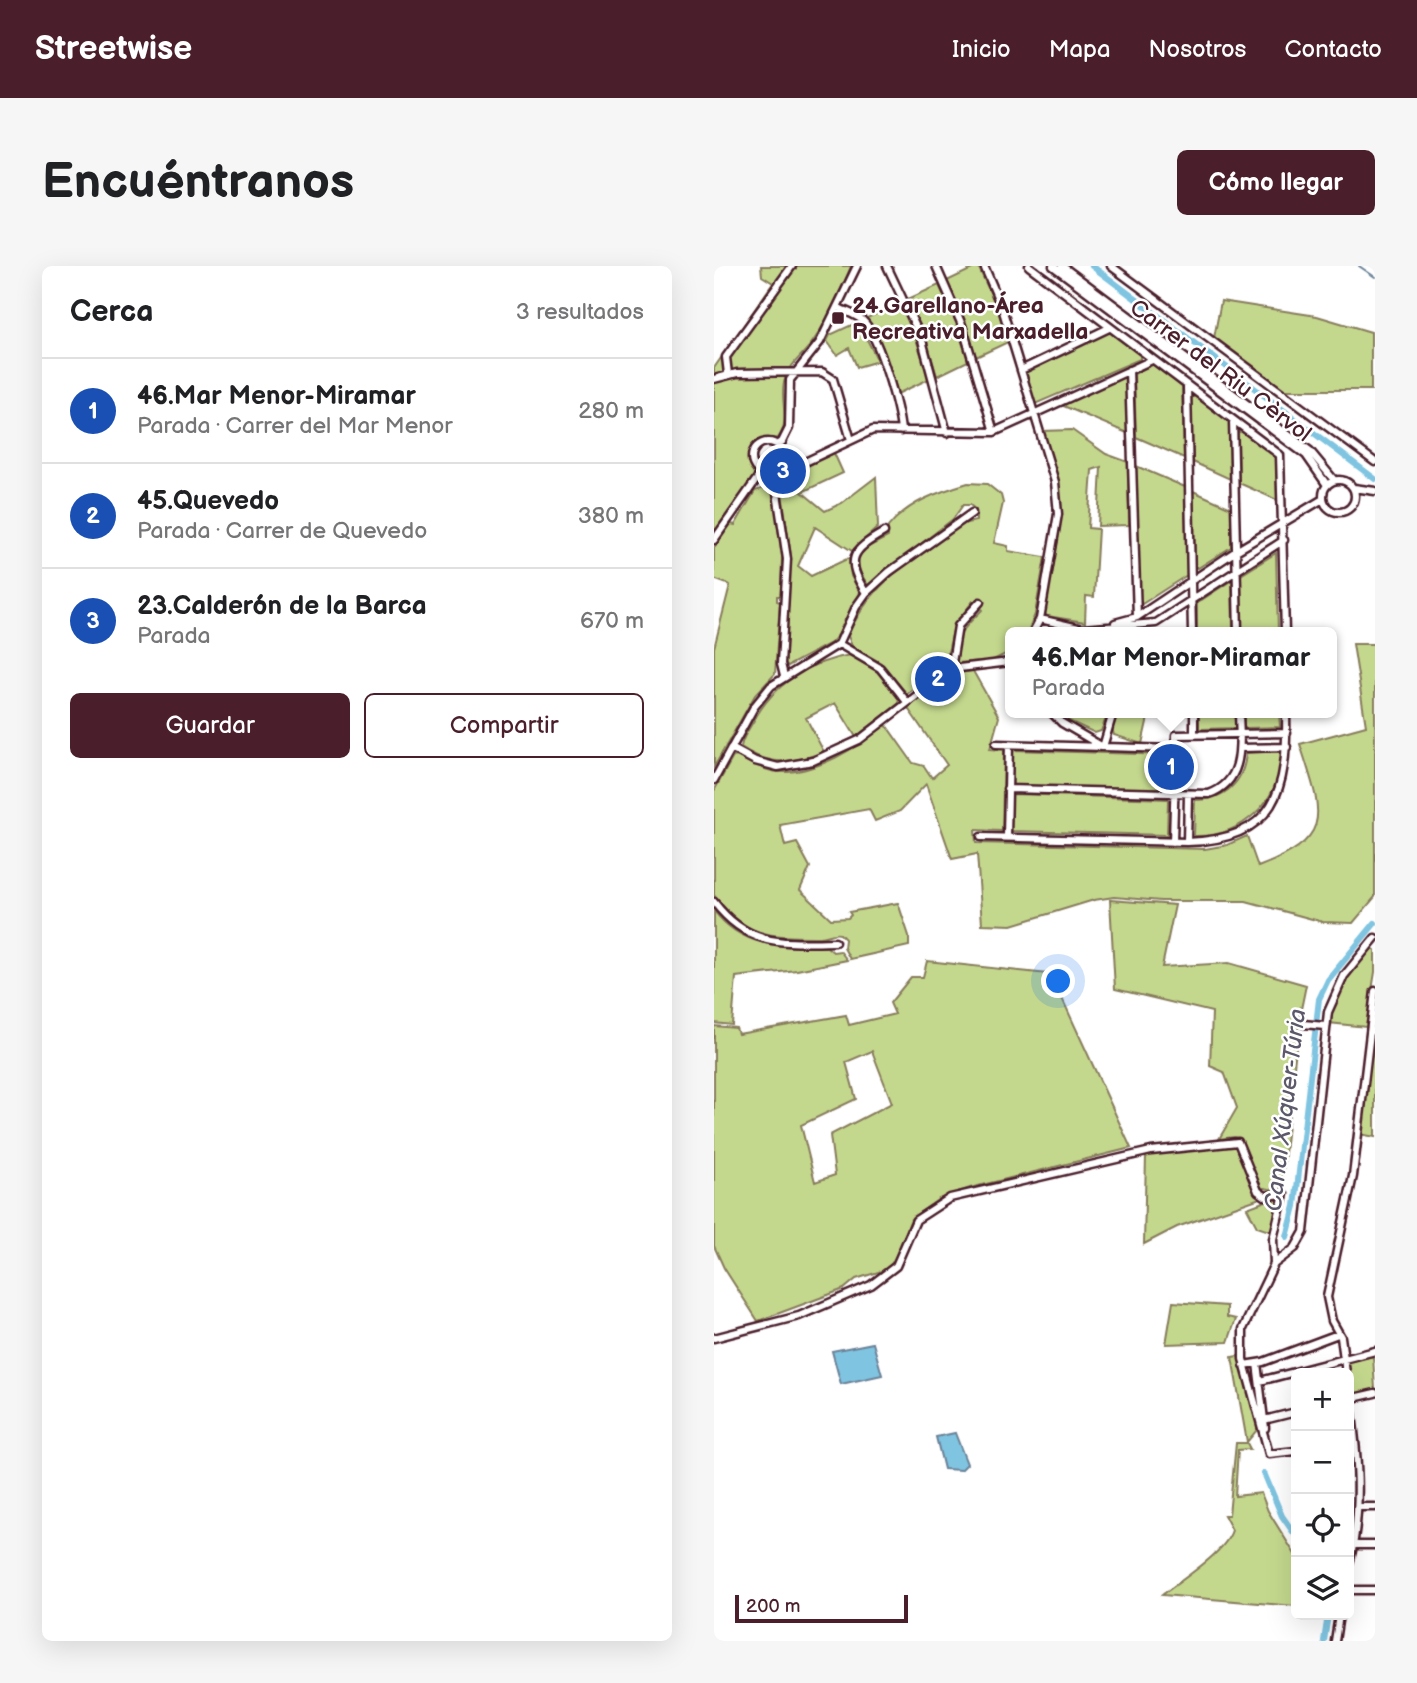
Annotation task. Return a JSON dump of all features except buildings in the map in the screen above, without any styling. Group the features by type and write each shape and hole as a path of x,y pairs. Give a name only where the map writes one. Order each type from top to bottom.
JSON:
{"street":[{"path":"728,374 726,357 792,266"},
{"path":"761,473 752,461 754,450 762,443 777,445 782,442 789,428 789,389 794,371 820,342 857,266"},
{"path":"887,266 922,341 947,433"},
{"path":"936,266 962,325 994,432"},
{"path":"984,266 1002,308 1058,499 1040,619 1036,627"},
{"path":"1029,266 1280,455 1285,627"},
{"name":"Carrer del Riu Cèrvol","path":"1053,266 1306,455 1327,485"},
{"name":"Carrer del Riu Cèrvol","path":"1062,266 1310,451 1334,480"},
{"path":"1111,266 1375,462"},
{"path":"837,307 860,318 867,326 881,355 901,432"},
{"path":"1021,370 1109,328"},
{"path":"784,461 803,464 873,430 994,432 1153,360"},
{"path":"1129,370 1138,617"},
{"path":"714,379 728,374 822,372 833,379 851,440"},
{"path":"1187,386 1192,627"},
{"path":"1233,420 1238,627"},
{"path":"777,445 783,452 784,461 774,473 787,559 781,664 783,676"},
{"path":"761,473 774,473"},
{"path":"714,540 761,473"},
{"path":"1100,627 1138,617 1236,551 1323,499 1327,485 1334,480 1348,481 1354,488 1356,499 1345,511 1329,509 1323,499"},
{"path":"1354,488 1375,491"},
{"path":"714,780 762,696 783,676 839,644 866,593 889,572 971,513"},
{"path":"866,593 854,570 854,557 863,544 884,532"},
{"path":"1108,627 1156,623 1284,540"},
{"path":"951,669 958,626 980,602"},
{"path":"1040,619 1074,627"},
{"path":"839,644 880,668 907,702"},
{"path":"731,748 778,768 798,766 859,740 951,669 1005,663"},
{"path":"1057,718 1103,747"},
{"path":"1103,747 1112,718"},
{"path":"1194,718 1194,734"},
{"path":"1007,789 1188,795 1222,789 1239,763 1239,718"},
{"path":"981,836 1187,842 1232,836 1265,813 1279,790 1287,747 1286,718"},
{"path":"1173,842 1175,735 1287,733"},
{"path":"996,744 1175,749"},
{"path":"1007,837 1009,745"},
{"path":"1240,748 1287,747"},
{"path":"1187,842 1188,795"},
{"path":"714,902 728,921 760,939 835,942"},
{"path":"1269,1454 1241,1351 1243,1329 1274,1264 1295,1248 1304,1232 1325,1026 1336,989 1372,946 1375,938"},
{"path":"1345,1368 1327,1297 1348,1207 1375,991"},
{"path":"1303,1024 1325,1026"},
{"path":"714,1338 799,1316 871,1285 896,1266 916,1220 937,1204 969,1192 1151,1151 1232,1140 1243,1146 1258,1191 1265,1196 1284,1194 1273,1239 1274,1264"},
{"path":"1244,1365 1257,1363 1338,1334"},
{"path":"1259,1381 1375,1351"},
{"path":"1257,1363 1269,1454"},
{"path":"1354,1395 1375,1393"},
{"path":"1264,1420 1291,1413"},
{"path":"1354,1425 1359,1507 1354,1540"},
{"path":"1269,1454 1291,1452"},
{"path":"1359,1507 1375,1507"},
{"path":"1354,1517 1359,1517"},
{"path":"1354,1545 1375,1545"},
{"path":"1354,1590 1375,1590"},
{"path":"1335,1641 1338,1620"}],"green space":[{"path":"761,266 851,266 819,332 787,373 783,387 785,417 782,431 778,438 762,439 751,446 748,459 755,477 714,532 714,368 773,283 762,276"},
{"path":"978,266 998,310 1008,342 976,357 964,318 947,281"},
{"path":"939,285 956,322 968,361 937,376 925,336 908,299"},
{"path":"1221,301 1317,316 1371,332 1371,390 1284,390 1214,338"},
{"path":"900,303 929,379 897,394 885,353 867,318"},
{"path":"858,322 878,361 857,367 849,348 837,355 827,341 830,335"},
{"path":"1109,332 1140,355 1140,359 1035,404 1025,371"},
{"path":"1153,364 1182,387 1184,458 1136,437 1134,374"},
{"path":"1123,377 1126,379 1127,433 1061,405"},
{"path":"1195,396 1229,421 1230,479 1193,462 1191,398"},
{"path":"1072,430 1106,454 1128,462 1129,525 1098,526 1101,467 1092,470 1088,528 1098,529 1094,597 1086,596 1085,622 1047,616 1044,612 1059,535 1061,504 1056,474 1042,431"},
{"path":"1241,431 1276,456 1277,500 1239,483 1238,433"},
{"path":"834,453 843,473 802,492 825,511 842,503 876,477 878,527 852,551 815,527 798,566 811,576 849,558 851,576 860,593 839,634 831,643 788,666 785,663 791,556 780,479"},
{"path":"1136,466 1185,487 1187,575 1142,604 1140,602"},
{"path":"968,483 987,484 1001,495 1003,503 994,543 1008,546 1008,551 1045,557 1035,614 1030,627 1005,627 1005,654 993,660 957,663 958,639 982,610 980,602 973,601 954,626 945,665 907,694 881,663 852,646 848,636 857,617 881,586 962,524 976,521 976,510 970,505 963,505 953,519 868,585 859,571 858,557 866,548 888,537 888,527 896,518 914,504"},
{"path":"764,488 774,494 782,556 781,596 777,596 777,601 780,602 775,674 755,695 714,767 714,648 730,585 714,579 714,548 731,524 735,525 755,491"},
{"path":"1193,491 1231,508 1231,547 1198,568 1195,566"},
{"path":"1276,553 1278,627 1242,627 1241,575"},
{"path":"1232,580 1233,627 1197,627 1197,603"},
{"path":"1353,644 1375,644 1375,897 1353,923 1323,922 1246,901 1161,901 1114,897 1094,900 1012,925 982,924 977,854 952,859 926,784 900,811 875,821 869,809 780,825 785,846 797,843 810,867 800,890 831,919 848,918 851,915 849,912 898,903 909,936 909,946 850,959 844,948 845,939 840,934 802,937 760,932 737,920 714,895 714,791 733,757 738,756 757,766 778,772 807,769 849,750 886,725 913,763 924,766 932,778 947,765 907,707 946,675 950,681 953,680 950,674 973,671 999,717 990,749 1004,750 1002,831 975,830 976,843 1205,849 1227,845 1247,836 1258,867 1301,845 1311,833 1316,820 1314,789 1300,744 1366,726"},
{"path":"850,655 881,674 899,698 898,704 856,737 835,703 806,718 824,752 813,756 792,761 772,760 741,747 761,708 782,686 820,663"},
{"path":"1106,718 1101,731 1095,733 1067,720"},
{"path":"1115,718 1148,718 1142,744 1114,735 1112,728"},
{"path":"1199,718 1235,718 1235,728 1199,729"},
{"path":"1244,718 1279,718 1280,727 1244,728"},
{"path":"1013,750 1169,755 1168,790 1012,786"},
{"path":"1282,751 1275,786 1256,813 1228,830 1212,835 1194,836 1195,800 1215,797 1231,788 1241,773 1246,753"},
{"path":"1012,794 1168,799 1167,835 1011,831"},
{"path":"1110,900 1175,905 1162,967 1229,963 1306,985 1299,1019 1281,1191 1258,1187 1240,1140 1234,1137 1219,1139 1237,1108 1224,1072 1210,1066 1212,1012 1115,989"},
{"path":"714,911 738,933 751,939 780,946 827,947 833,952 840,951 847,960 797,970 736,977 732,1025 714,1023"},
{"path":"1372,948 1375,950 1375,972 1366,1027 1329,1023 1344,982"},
{"path":"927,961 1057,975 1061,996 1131,1148 970,1188 939,1199 911,1219 897,1255 888,1269 856,1279 844,1289 758,1321 724,1268 714,1246 714,1026 736,1028 738,1034 846,1015 849,1025 895,1014 890,1003 911,977 923,977","holes":["872,1051 892,1103 830,1135 835,1175 815,1182 801,1125 856,1099 846,1062"]},
{"path":"1371,1047 1375,1048 1375,1137 1360,1134"},
{"path":"1223,1144 1237,1145 1249,1174 1266,1196 1177,1227 1144,1244 1146,1155"},
{"path":"1279,1196 1272,1232 1257,1227 1247,1208"},
{"path":"1173,1302 1227,1306 1227,1317 1236,1319 1228,1342 1166,1344"},
{"path":"1238,1356 1257,1416 1257,1430 1247,1442 1232,1357"},
{"path":"1373,1356 1375,1389 1354,1395 1354,1368 1348,1368 1347,1362"},
{"path":"1236,1443 1247,1443 1250,1449 1238,1450 1235,1496 1261,1493 1268,1511 1291,1548 1291,1606 1162,1595 1221,1547 1232,1530 1224,1515 1229,1515"}],"water":[{"path":"873,1343 882,1375 841,1384 832,1351"},
{"path":"955,1433 967,1464 961,1470 944,1469 936,1437"}],"waterway":[{"name":"Canal Xúquer-Túria","path":"1092,266 1375,479"},
{"path":"1359,266 1375,277"},
{"name":"Canal Xúquer-Túria","path":"1287,1237 1295,1206 1319,999 1328,980 1375,923"},
{"name":"Canal Xúquer-Túria","path":"1264,1473 1282,1516 1291,1529"},
{"name":"Canal Xúquer-Túria","path":"1324,1641 1327,1620"}],"place":[{"name":"24.Garellano-Área Recreativa Marxadella","path":"838,318"},
{"name":"23.Calderón de la Barca","path":"783,471"},
{"name":"45.Quevedo","path":"938,679"},
{"name":"46.Mar Menor-Miramar","path":"1171,767"}]}
